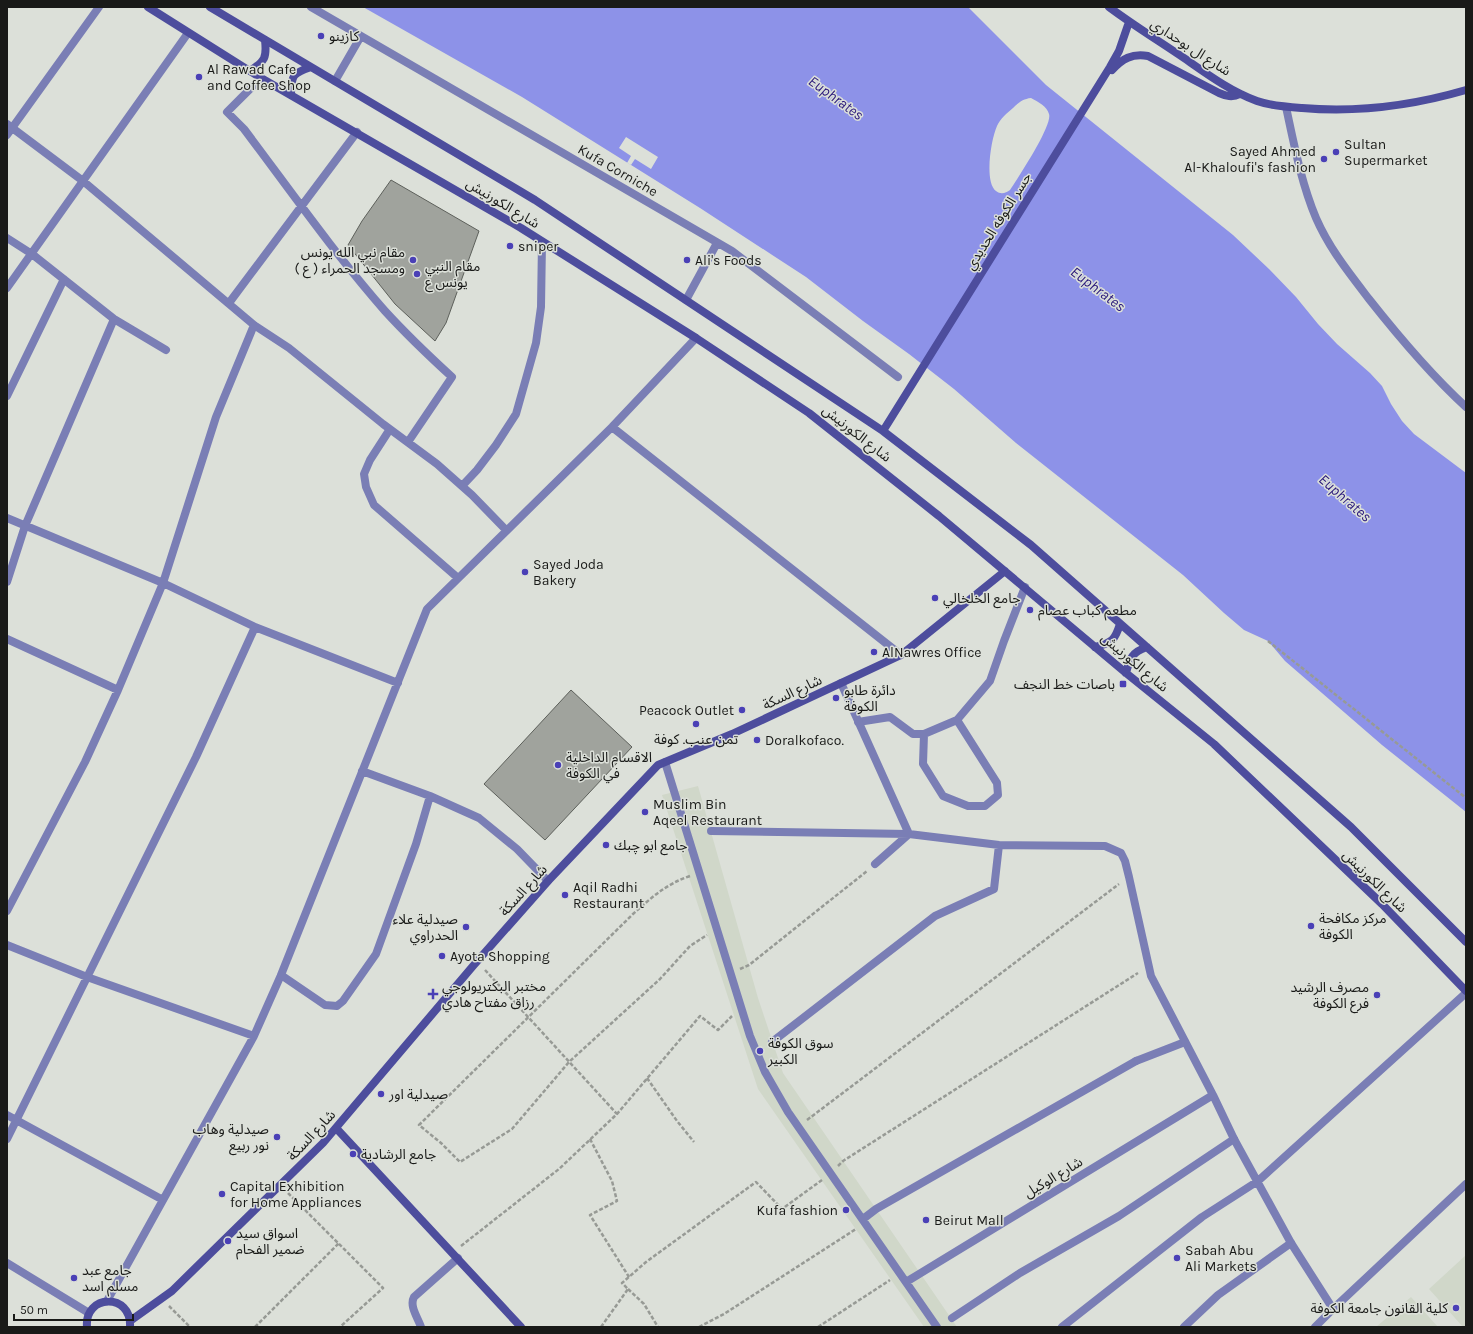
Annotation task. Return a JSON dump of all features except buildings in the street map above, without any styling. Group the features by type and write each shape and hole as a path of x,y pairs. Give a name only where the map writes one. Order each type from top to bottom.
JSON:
{"street":[{"path":"99,7 9,129 83,181 254,325 289,348 390,429 437,464 462,486 506,530"},
{"name":"شارع الكورنيش","path":"148,7 261,78 357,132 542,242 696,338 809,413 939,516 1126,673 1214,744 1382,904 1466,992"},
{"name":"شارع الكورنيش","path":"210,7 535,200 883,431 1031,545 1351,827 1466,942"},
{"name":"Kufa Corniche","path":"311,7 732,251 898,377"},
{"name":"شارع ال بوحداري","path":"1109,7 1129,22 1240,94 1259,102 1286,107 1327,110 1369,109 1411,104 1466,90"},
{"name":"جسر الکوفه الحديدي","path":"883,431 1100,82 1118,51 1129,22"},
{"path":"7,288 188,33"},
{"path":"335,81 361,36"},
{"path":"250,71 260,65 264,60 266,53 266,40"},
{"name":"شارع ال بوحداري","path":"1100,82 1122,60 1128,57 1141,55 1154,58 1219,93 1235,97 1240,94"},
{"path":"291,94 291,83 293,76 298,71 312,67"},
{"path":"261,78 227,112 244,129 348,266 386,311 452,377 408,442"},
{"path":"1286,107 1298,162 1306,190 1316,218 1329,244 1394,332 1448,391 1466,407"},
{"path":"229,303 357,132"},
{"path":"7,238 32,254 114,319 166,350"},
{"path":"462,486 477,470 516,414 536,343 540,314 542,242"},
{"path":"686,300 717,242"},
{"path":"7,396 64,279"},
{"path":"7,582 26,526 114,319"},
{"path":"7,911 85,762 118,690 163,583 216,417 254,325"},
{"path":"107,1301 254,1036 427,609 612,427 696,338"},
{"path":"612,427 901,655"},
{"path":"390,429 370,460 364,474 366,487 374,504 458,578"},
{"path":"7,518 163,583 255,627 398,683"},
{"name":"شارع السكة","path":"130,1324 172,1291 323,1143 477,961 548,881 658,765 732,734 901,655 1005,571"},
{"path":"858,722 890,717 913,734 924,734 957,720 990,681 1025,587"},
{"path":"1095,647 1113,640 1117,635 1120,624"},
{"path":"7,1140 196,757 255,627"},
{"path":"7,639 118,690"},
{"path":"1126,673 1129,661 1133,655 1138,650 1147,647"},
{"path":"841,683 909,834"},
{"path":"924,734 923,764 943,796 968,806 985,806 998,795 997,783 957,720"},
{"path":"665,762 750,1036 765,1072 788,1112 937,1327"},
{"path":"362,771 430,796 479,818 517,849 548,881"},
{"path":"280,975 325,1005 337,1006 343,1002 376,954 416,844 430,796"},
{"path":"711,831 909,834 999,845 1105,846 1120,853 1125,861 1151,976 1213,1095 1234,1139 1292,1243 1332,1308"},
{"path":"875,864 909,834"},
{"path":"772,1042 935,916 994,889 999,845"},
{"path":"7,946 87,978 254,1036"},
{"path":"1062,1327 1202,1217 1258,1181 1466,992"},
{"path":"864,1221 876,1209 1136,1061 1185,1042"},
{"name":"شارع الوكيل","path":"906,1282 1213,1095"},
{"path":"7,1115 163,1200"},
{"path":"336,1128 521,1327"},
{"path":"952,1318 1020,1273 1119,1216 1234,1139"},
{"path":"1315,1327 1332,1308 1466,1184"},
{"path":"1184,1327 1218,1295 1292,1243"},
{"path":"421,1327 412,1306 412,1301 414,1297 455,1255"},
{"path":"7,1263 89,1313"},
{"path":"85,1325 89,1313 94,1307 107,1301 120,1304 125,1309 129,1315 130,1324"}],"path":[{"path":"1268,641 1466,798"},
{"path":"730,973 749,965 875,864"},
{"path":"700,872 673,883 656,893 419,1125 441,1143 460,1162 512,1129 569,1062 660,979 690,946 717,928"},
{"path":"798,1126 1129,877"},
{"path":"477,961 616,1114"},
{"path":"658,1327 644,1304 622,1283 646,1262 684,1233 756,1182 782,1209 831,1173 843,1161 1149,966"},
{"path":"455,1255 478,1231 559,1169 616,1114 700,1016 718,1030 741,1006"},
{"path":"647,1078 677,1121 694,1142"},
{"path":"590,1139 612,1181 617,1201 590,1215 629,1277"},
{"path":"280,1185 383,1288 340,1327"},
{"path":"699,1327 724,1314 864,1221"},
{"path":"255,1327 339,1244"},
{"path":"818,1327 900,1273"},
{"path":"601,1327 628,1289"},
{"path":"161,1299 190,1327"}],"shaded area":[{"name":"سوق الكوفة الكبير","path":"698,786 758,998 783,1073 957,1327 924,1327 758,1089 662,795"},
{"name":"كلية القانون جامعة الكوفة","path":"1466,1255 1466,1327 1463,1327 1429,1289"},
{"path":"1411,1297 1438,1327 1376,1327"}],"water":[{"name":"Euphrates","path":"363,7 968,7 1046,85 1233,235 1296,297 1337,344 1370,373 1382,386 1402,421 1414,434 1466,473 1466,812 1382,745 1285,661 1268,641 1244,630 1183,575 1016,443 954,389 909,354 806,277 700,208 522,97","holes":["1031,98 1042,104 1048,111 1049,120 1041,140 1010,190 1005,193 1000,193 992,186 989,170 995,132 998,123 1006,114 1021,101"]}],"pier":[{"path":"626,137 658,157 651,169 635,159 631,165 627,163 631,156 619,148"}],"place":[{"name":"كازينو","path":"321,36"},
{"name":"Al Rawad Cafe and Coffee Shop","path":"199,77"},
{"name":"Sultan Supermarket","path":"1336,152"},
{"name":"Sayed Ahmed Al-Khaloufi's fashion","path":"1324,159"},
{"name":"sniper","path":"510,246"},
{"name":"مقام نبي الله يونس ( ع ) ومسجد الحمراء","path":"413,260"},
{"name":"Ali's Foods","path":"687,260"},
{"name":"مقام النبي يونس ع","path":"417,274"},
{"name":"Sayed Joda Bakery","path":"525,572"},
{"name":"جامع الخلخالي","path":"935,598"},
{"name":"مطعم كباب عصام","path":"1030,610"},
{"name":"AlNawres Office","path":"874,652"},
{"name":"باصات خط النجف","path":"1123,684"},
{"name":"دائرة طابو الكوفة","path":"836,698"},
{"name":"Peacock Outlet","path":"742,710"},
{"name":"تمن عنب. كوفة","path":"696,724"},
{"name":"Doralkofaco.","path":"757,740"},
{"name":"الاقسام الداخلية في الكوفة","path":"558,765"},
{"name":"Muslim Bin Aqeel Restaurant","path":"645,812"},
{"name":"جامع ابو چبك","path":"606,845"},
{"name":"Aqil Radhi Restaurant","path":"565,895"},
{"name":"مركز مكافحة الكوفة","path":"1311,926"},
{"name":"صيدلية علاء الحدراوي","path":"466,927"},
{"name":"Ayota Shopping","path":"442,956"},
{"name":"مختبر البكتريولوجي رزاق مفتاح هادي","path":"433,994"},
{"name":"مصرف الرشيد فرع الكوفة","path":"1377,995"},
{"name":"سوق الكوفة الكبير","path":"760,1051"},
{"name":"صيدلية اور","path":"381,1094"},
{"name":"صيدلية وهاب نور ربيع","path":"277,1137"},
{"name":"جامع الرشادية","path":"353,1154"},
{"name":"Capital Exhibition for Home Appliances","path":"222,1194"},
{"name":"Kufa fashion","path":"846,1210"},
{"name":"Beirut Mall","path":"926,1220"},
{"name":"اسواق سيد ضمير الفحام","path":"228,1241"},
{"name":"Sabah Abu Ali Markets","path":"1177,1258"},
{"name":"جامع عبد مسلم اسد","path":"74,1278"},
{"name":"كلية القانون جامعة الكوفة","path":"1456,1308"}]}
